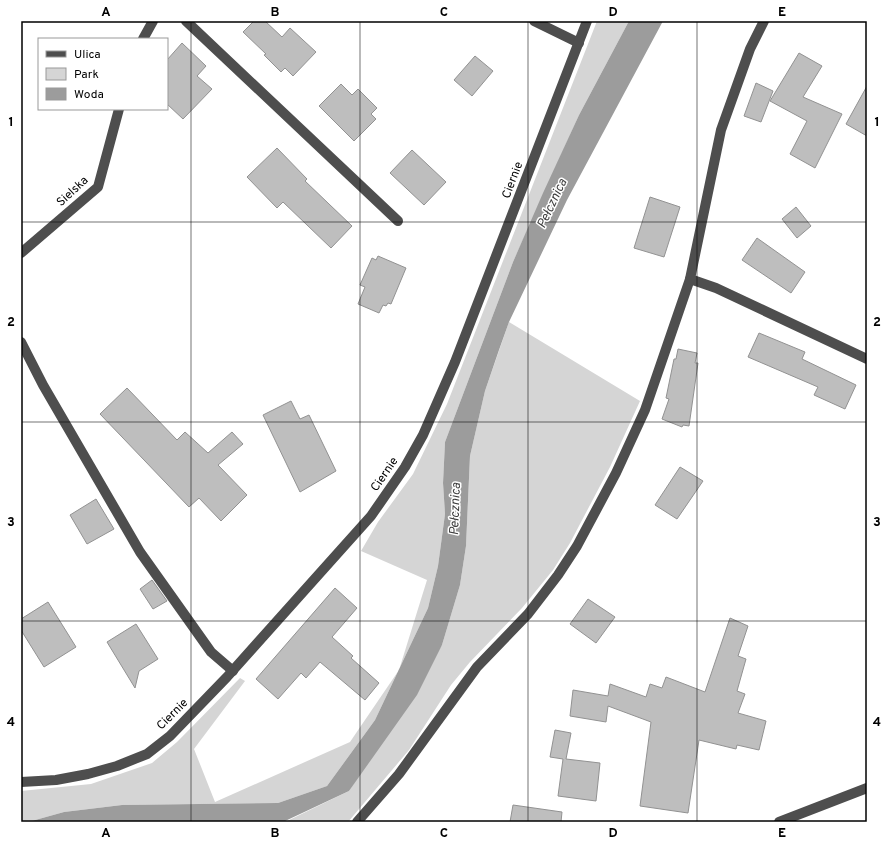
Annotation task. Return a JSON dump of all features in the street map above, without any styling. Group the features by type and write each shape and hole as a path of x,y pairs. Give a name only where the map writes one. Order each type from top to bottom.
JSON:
{"street":[{"path":"144,38 153,21"},
{"path":"186,21 398,221"},
{"path":"534,21 579,43"},
{"name":"Ciernie","path":"21,782 56,780 88,774 117,766 147,754 170,736 233,671 371,516 405,468 423,434 455,362 587,21"},
{"path":"357,822 399,774 477,667 528,614 558,575 577,546 616,473 644,410 690,279 721,130 747,56 764,21"},
{"name":"Sielska","path":"21,253 98,187 119,110"},
{"path":"690,279 716,288 867,358"},
{"path":"21,342 43,385 140,552 211,652 233,671"},
{"path":"779,822 867,788"}],"green space":[{"path":"597,21 629,21 579,115 513,262 445,442 443,483 445,514 438,566 428,608 400,668 427,580 361,551 378,522 413,474 447,404"},
{"path":"509,322 640,401 610,467 570,543 553,570 522,608 470,662 451,685 409,750 348,822 285,822 349,791 442,645 460,585 466,546 470,456 485,391"},
{"path":"398,672 375,720 327,786 278,803 122,805 64,812 28,822 21,822 21,791 91,784 152,763 177,742 240,678 245,681 194,749 215,802 350,742"}],"water":[{"name":"Pełcznica","path":"629,21 663,21 567,200 509,322 499,350 485,391 470,456 466,546 460,585 442,645 417,695 349,791 283,822 28,822 64,812 122,805 278,803 327,786 375,720 428,608 438,566 445,514 443,483 445,442 513,262 543,193 579,115"}],"building":[{"path":"254,21 265,21 282,37 290,28 316,52 293,76 285,68 281,72 264,55 266,54 243,32"},
{"path":"182,43 206,66 197,76 212,89 183,119 168,105 168,59"},
{"path":"799,53 822,66 803,97 842,114 815,168 790,154 807,121 770,101"},
{"path":"475,56 493,71 472,96 454,80"},
{"path":"756,83 773,91 761,122 744,116"},
{"path":"341,84 352,95 358,89 377,108 371,114 376,119 354,141 319,106"},
{"path":"867,86 867,136 846,124"},
{"path":"277,148 307,179 305,181 352,226 331,248 283,202 277,208 247,177"},
{"path":"412,150 446,182 424,205 390,173"},
{"path":"650,197 680,207 664,257 634,248"},
{"path":"796,207 811,226 797,238 782,219"},
{"path":"757,238 805,272 791,293 742,260"},
{"path":"378,256 406,268 391,304 388,303 386,306 383,305 379,313 358,304 365,287 360,285 372,258 376,260"},
{"path":"759,333 805,352 802,359 856,385 845,409 814,395 818,387 748,357"},
{"path":"678,349 697,353 695,363 698,363 689,426 683,425 682,427 662,419 669,399 666,398 674,359 676,359"},
{"path":"127,388 177,440 185,432 208,453 232,432 243,444 218,465 247,495 221,521 199,498 189,507 100,414"},
{"path":"291,401 300,419 309,415 336,471 300,492 263,415"},
{"path":"680,467 703,481 677,519 655,505"},
{"path":"96,499 114,529 87,544 70,515"},
{"path":"152,580 167,601 153,609 140,589"},
{"path":"335,588 357,608 332,637 353,656 351,658 379,683 365,700 320,662 306,678 301,673 278,699 256,679"},
{"path":"588,599 615,617 596,643 570,624"},
{"path":"48,602 76,647 44,667 21,630 21,619"},
{"path":"730,618 748,626 738,656 746,659 737,691 745,694 738,713 766,721 759,750 737,745 736,749 699,740 688,813 640,806 651,722 608,706 606,722 570,716 573,690 608,696 610,684 646,697 650,684 662,688 666,677 705,692"},
{"path":"136,624 158,659 139,671 135,688 107,642"},
{"path":"555,730 571,733 566,759 600,763 596,801 558,796 563,759 550,757"},
{"path":"513,805 562,812 561,822 510,822"}]}
